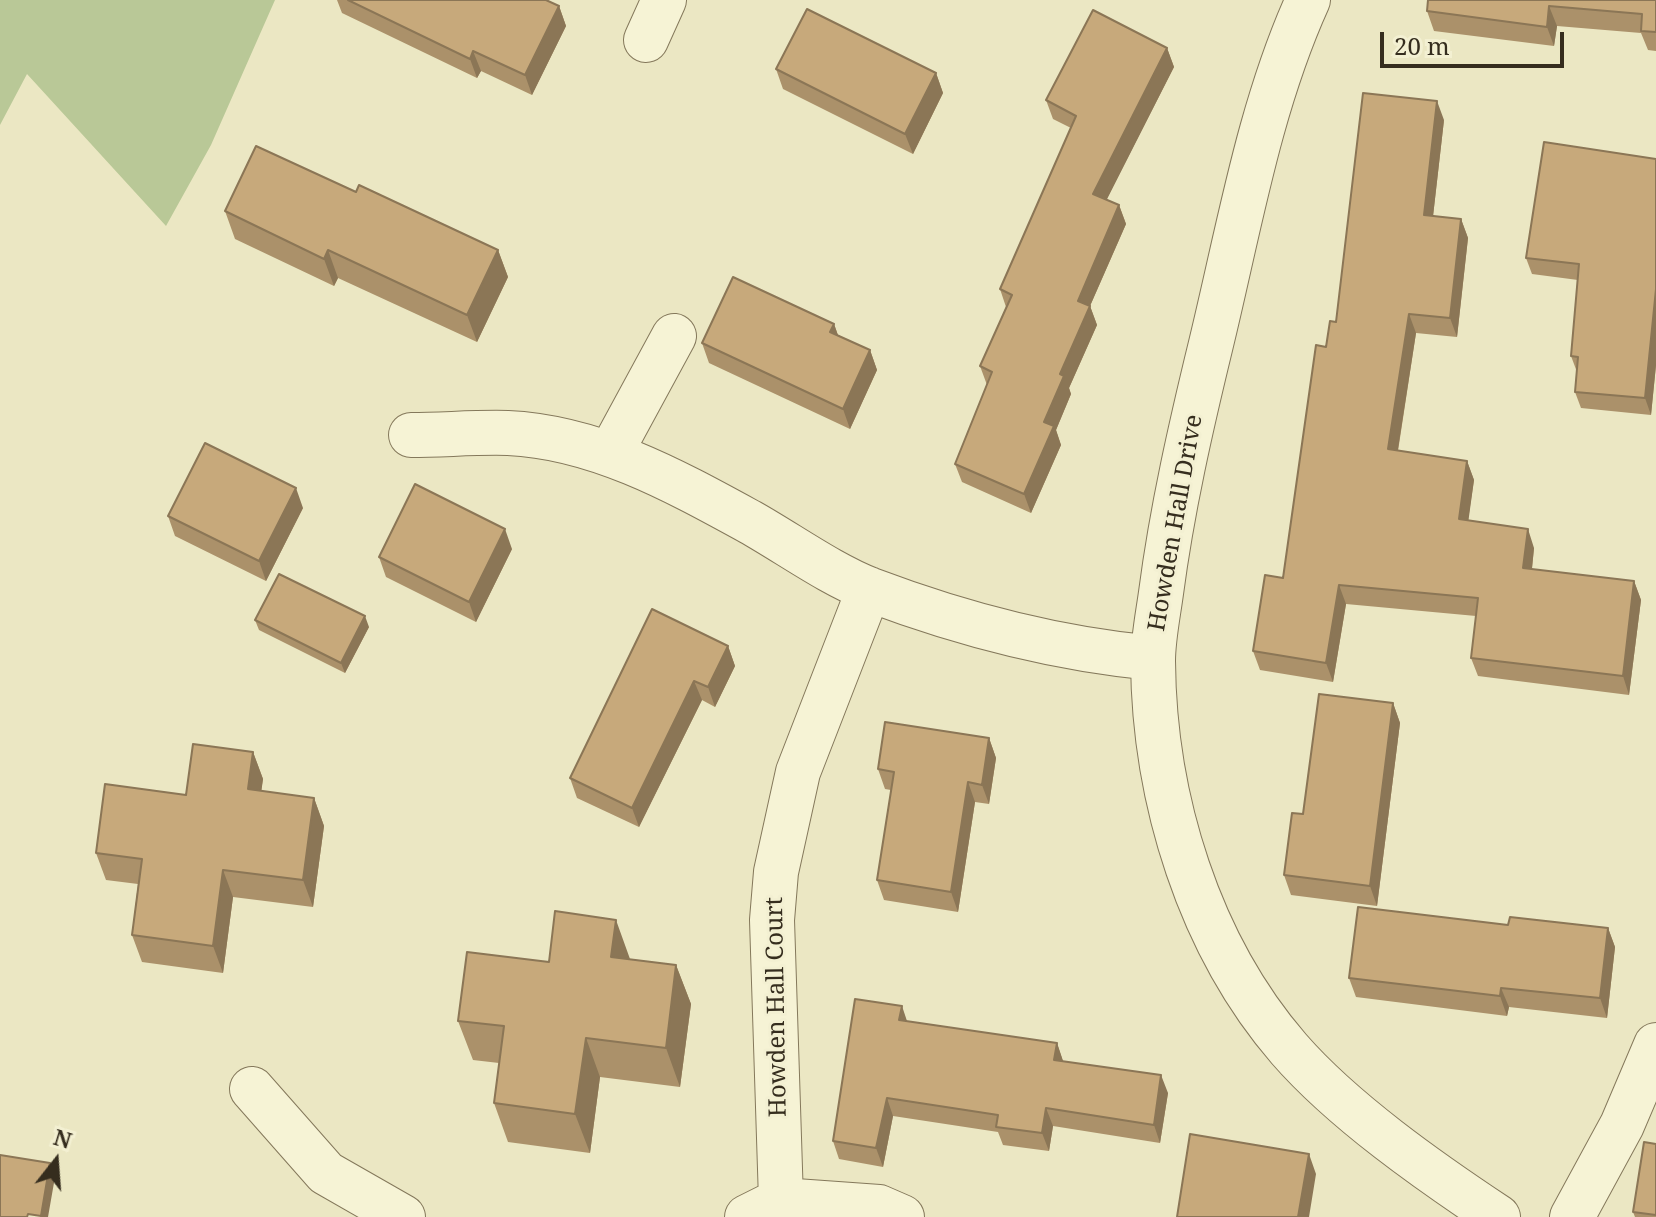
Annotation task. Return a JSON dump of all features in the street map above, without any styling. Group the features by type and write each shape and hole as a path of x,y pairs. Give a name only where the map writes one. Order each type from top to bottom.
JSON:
{"street":[{"path":"646,40 664,0"},
{"name":"Howden Hall Drive","path":"1308,0 1290,39 1264,124 1194,412 1170,529 1153,658 1160,749 1178,844 1224,953 1244,989 1292,1053 1324,1083 1425,1169 1498,1217"},
{"path":"610,454 674,336"},
{"path":"411,435 510,433 562,441 610,454 671,480 869,589 1015,633 1097,652 1153,658"},
{"name":"Howden Hall Court","path":"869,589 798,772 776,872 764,1208 879,1207 902,1217"},
{"path":"1572,1217 1622,1125 1656,1045"},
{"path":"252,1089 326,1173 403,1217"}],"green space":[{"path":"0,0 275,0 211,145 166,226 27,74 0,125"}],"building":[{"path":"348,0 546,0 559,6 525,75 473,51 470,59"},
{"path":"1428,0 1656,0 1656,32 1641,31 1642,14 1549,6 1547,27 1427,11"},
{"path":"807,9 936,73 905,134 776,69"},
{"path":"1093,10 1167,48 1093,194 1119,205 1078,301 1090,306 1060,374 1064,376 1044,422 1054,426 1024,494 955,464 992,372 980,366 1012,295 1000,289 1076,116 1046,100"},
{"path":"1363,93 1437,101 1424,215 1461,219 1450,318 1409,314 1388,449 1467,461 1459,519 1528,529 1523,568 1634,581 1623,676 1471,658 1478,598 1339,585 1326,663 1253,651 1265,575 1283,578 1316,345 1326,347 1330,321 1336,322"},
{"path":"1544,142 1656,159 1656,289 1645,398 1575,392 1578,357 1571,356 1579,264 1526,258"},
{"path":"256,146 356,192 359,185 498,250 467,315 328,250 324,259 225,211"},
{"path":"733,277 834,324 830,332 870,350 843,409 702,343"},
{"path":"205,443 296,488 259,561 168,516"},
{"path":"415,484 505,529 469,602 379,557"},
{"path":"279,574 365,616 341,663 255,620"},
{"path":"652,609 728,646 708,687 694,681 632,808 570,778"},
{"path":"1319,694 1393,703 1370,886 1284,875 1292,813 1303,814"},
{"path":"885,722 989,738 982,785 968,782 951,892 877,880 894,772 878,769"},
{"path":"193,744 253,752 248,789 314,798 303,880 223,870 213,946 132,935 142,859 96,853 105,784 186,795"},
{"path":"1358,907 1508,925 1510,917 1608,928 1600,998 1501,988 1500,996 1349,978"},
{"path":"555,911 616,920 611,957 676,965 666,1048 586,1038 575,1114 494,1103 504,1026 458,1021 467,952 549,962"},
{"path":"855,999 902,1006 899,1020 1057,1043 1054,1060 1161,1075 1154,1125 1046,1108 1042,1133 996,1127 998,1115 887,1098 876,1148 833,1141"},
{"path":"1190,1134 1309,1154 1298,1217 1177,1217"},
{"path":"1644,1142 1656,1144 1656,1215 1633,1212"},
{"path":"0,1155 50,1163 41,1216 0,1217"}]}
